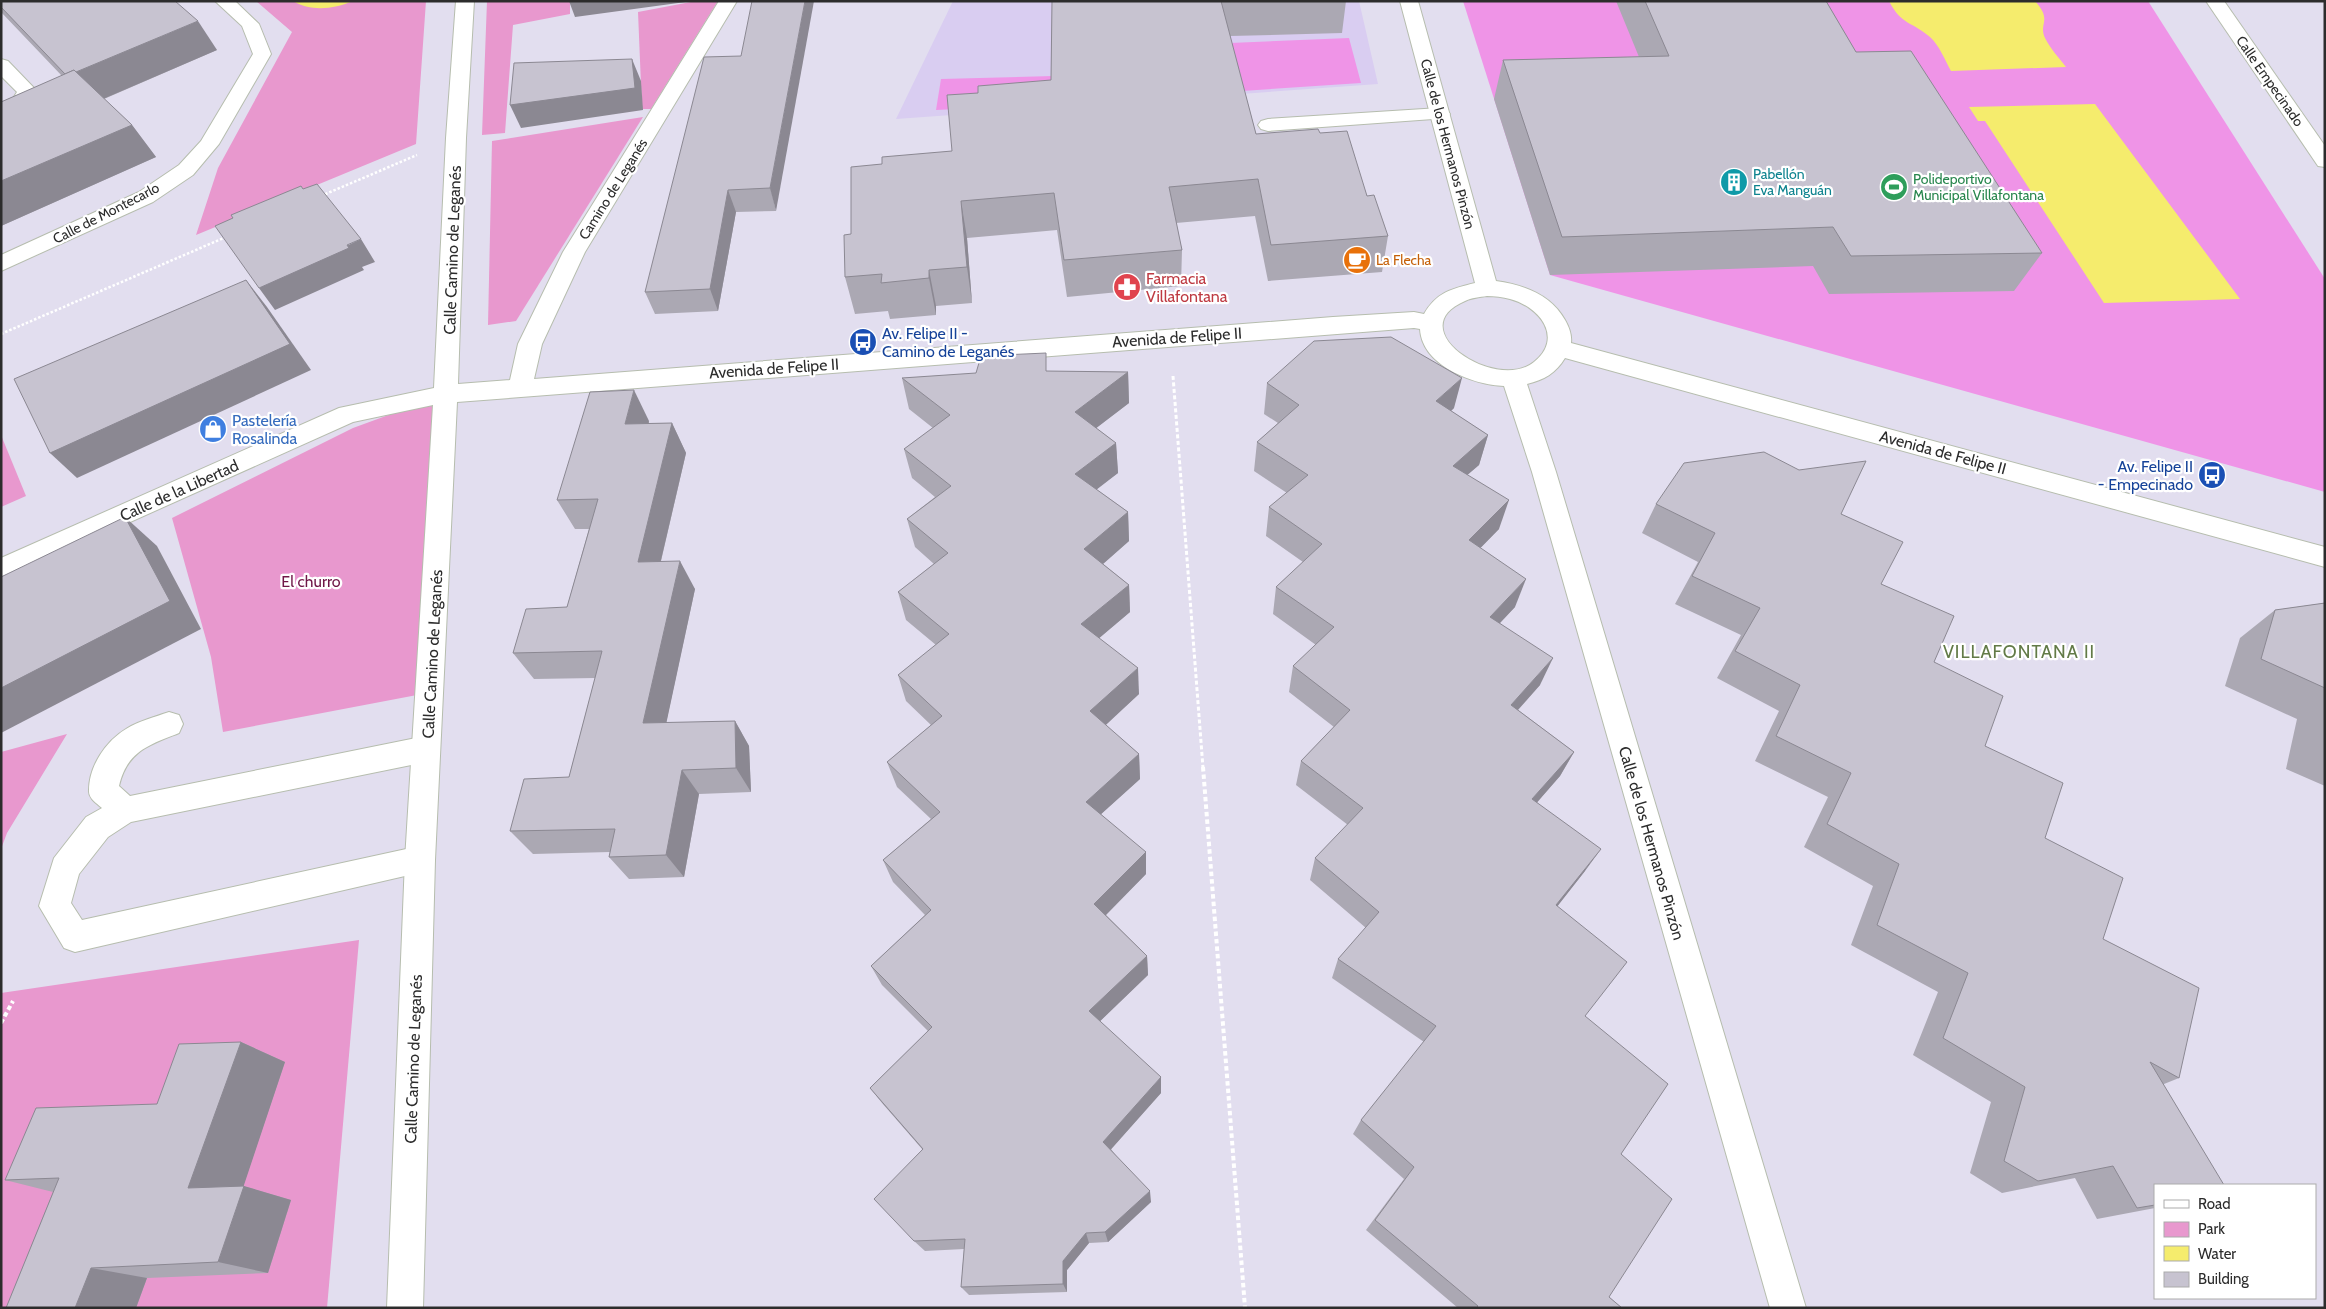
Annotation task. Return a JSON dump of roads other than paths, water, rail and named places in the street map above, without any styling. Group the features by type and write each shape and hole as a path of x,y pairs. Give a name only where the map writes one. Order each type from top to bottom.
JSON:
{"street":[{"name":"Calle de Montecarlo","path":"1,264 146,197 186,170 209,144 262,54 250,24 224,1"},
{"name":"Calle Camino de Leganés","path":"405,1308 420,860 446,394 456,138 465,1"},
{"name":"Camino de Leganés","path":"520,388 530,344 574,252 728,1"},
{"name":"Calle de los Hermanos Pinzón","path":"1409,1 1487,288"},
{"name":"Calle Empecinado","path":"2215,1 2325,161"},
{"path":"1,65 27,91 8,122 1,124"},
{"path":"1268,125 1440,114"},
{"path":"1487,288 1518,293 1543,307 1559,326 1560,348 1552,362 1535,373 1513,378 1488,377 1464,369 1444,356 1433,340 1430,323 1436,308 1449,297 1466,290 1487,288"},
{"name":"Avenida de Felipe II","path":"446,394 1333,325 1414,320 1430,323"},
{"name":"Avenida de Felipe II","path":"1560,348 2325,557"},
{"name":"Calle de los Hermanos Pinzón","path":"1513,378 1544,472 1788,1308"},
{"name":"Calle de la Libertad","path":"1,570 348,414 446,394"},
{"path":"125,810 104,791 110,762 135,738 169,724"},
{"path":"420,860 75,937 55,906 65,868 97,827 125,810 426,749"}],"water":[{"path":"293,1 353,1 338,6 315,8"},
{"path":"1889,1 2035,1 2043,13 2043,33 2045,38 2066,67 1951,71 1933,40 1898,15"},
{"path":"2095,104 2240,299 2104,303 1985,121 1978,121 1969,107"}],"place":[{"name":"Pabellón Eva Manguán","path":"1734,182"},
{"name":"Polideportivo Municipal Villafontana","path":"1894,187"},
{"name":"La Flecha","path":"1357,260"},
{"name":"Farmacia Villafontana","path":"1127,287"},
{"name":"Av. Felipe II - Camino de Leganés","path":"863,342"},
{"name":"Pastelería Rosalinda","path":"213,429"},
{"name":"Av. Felipe II - Empecinado","path":"2212,475"}],"district":[{"name":"VILLAFONTANA II","path":"2019,652"}],"park label":[{"name":"El churro","path":"311,581"}]}
